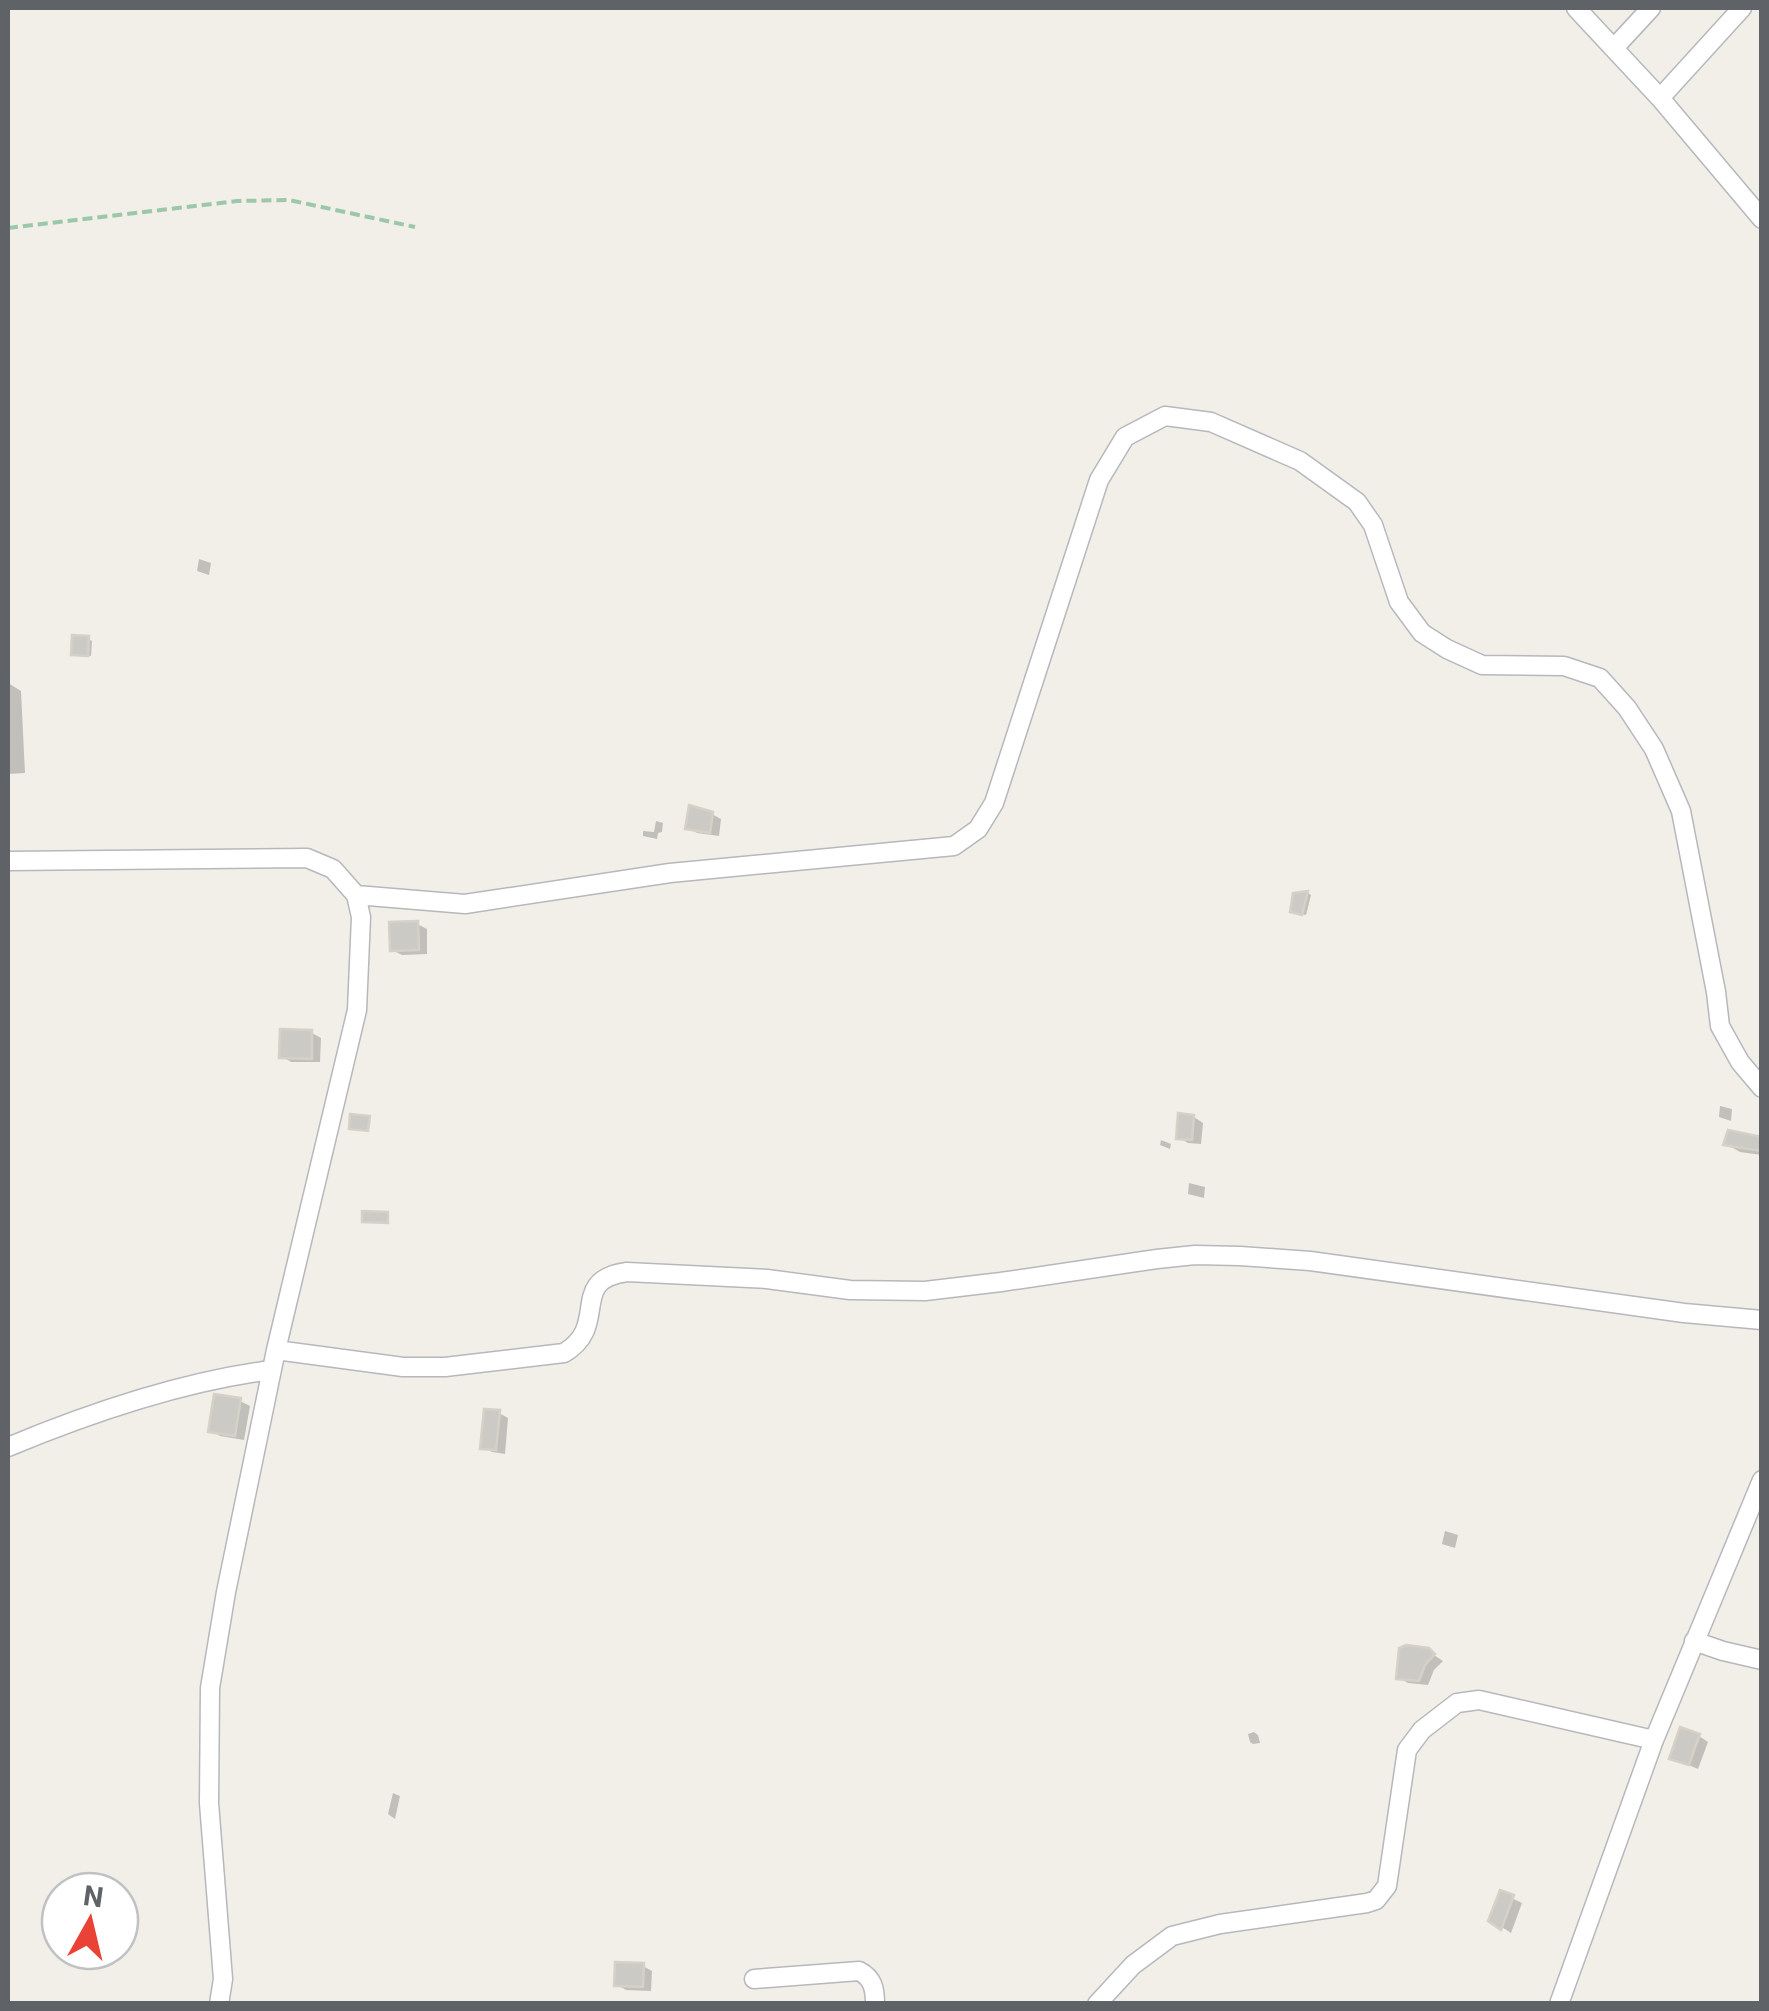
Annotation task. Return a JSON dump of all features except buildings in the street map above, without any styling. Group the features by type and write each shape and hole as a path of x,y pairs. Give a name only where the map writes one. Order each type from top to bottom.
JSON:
{"street":[{"path":"1576,8 1660,98 1762,219"},
{"path":"1614,48 1650,8"},
{"path":"1660,98 1742,8"},
{"path":"356,895 465,904 670,873 954,846 978,828 994,803 1099,480 1125,437 1165,416 1211,422 1300,461 1357,502 1373,525 1399,602 1422,633 1482,665 1564,666 1600,678 1627,708 1654,749 1681,811 1720,1026 1740,1062 1762,1088"},
{"path":"8,861 307,858 333,869 356,895 362,917 357,1010 276,1350 210,1688 210,1803 223,1979 220,2004"},
{"path":"276,1350 404,1367 463,1365 564,1352 586,1333 598,1282 610,1274 627,1272 767,1279 868,1291 925,1291 1195,1255 1310,1261 1684,1313 1762,1320"},
{"path":"8,1447 104,1411 187,1387 272,1370"},
{"path":"1559,2004 1654,1740 1762,1480"},
{"path":"1694,1641 1762,1660"},
{"path":"1098,2004 1133,1966 1172,1936 1220,1924 1338,1909 1376,1900 1386,1886 1407,1750 1422,1730 1457,1703 1479,1700 1654,1740"},
{"path":"754,1979 859,1970 874,1986 875,2004"}],"path":[{"path":"8,228 272,200 289,200 414,227"}]}
